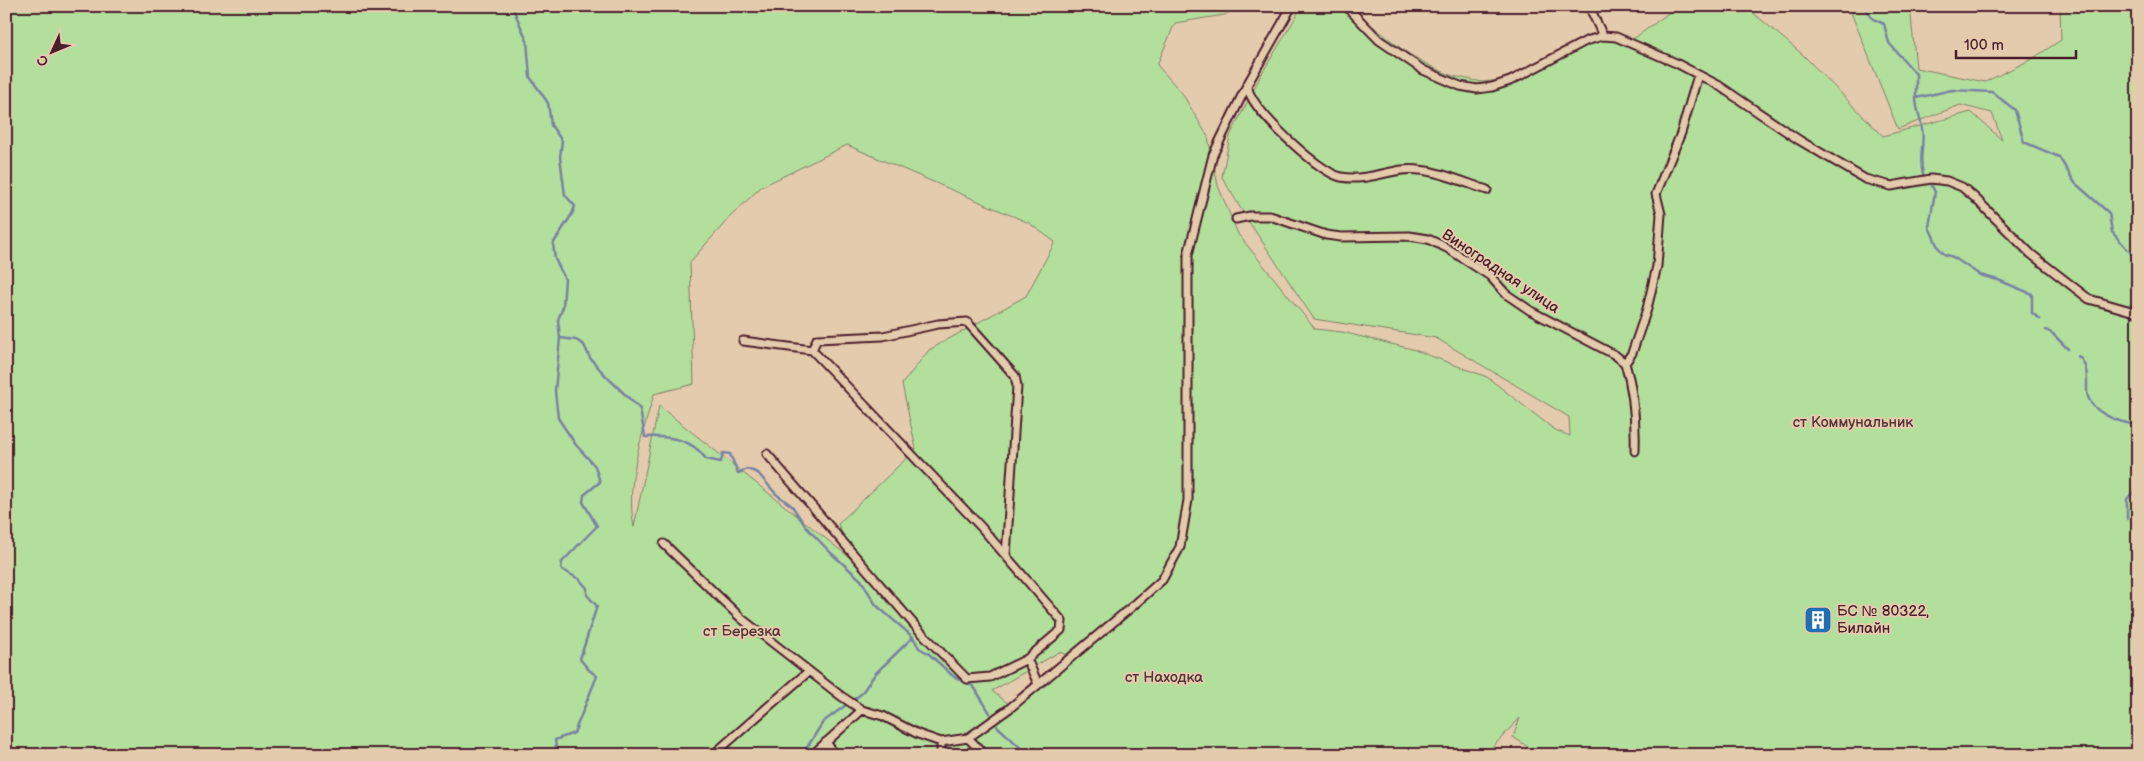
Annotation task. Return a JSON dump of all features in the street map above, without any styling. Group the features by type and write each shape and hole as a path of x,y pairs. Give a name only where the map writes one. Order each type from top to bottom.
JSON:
{"street":[{"path":"664,544 742,619 841,696 859,708 883,716 918,734 941,742 968,738 1038,684 1162,580 1180,547 1188,500 1188,255 1213,155 1247,85 1292,6"},
{"path":"1346,6 1379,40 1423,70 1460,86 1477,89 1492,87 1510,81 1586,42 1603,36 1616,37 1676,63 1718,85 1799,140 1865,179 1891,186 1931,179 1947,181 1962,187 2031,254 2073,288 2089,299 2138,313"},
{"path":"1589,6 1603,36"},
{"path":"1635,450 1636,418 1631,384 1625,363 1632,353 1644,318 1657,266 1661,214 1656,194 1681,133 1698,75"},
{"path":"1247,85 1251,96 1275,128 1324,168 1339,176 1365,178 1402,170 1422,170 1487,190"},
{"name":"Виноградная улица","path":"1236,219 1250,216 1270,216 1326,235 1340,237 1409,236 1428,239 1447,248 1490,276 1506,294 1531,311 1615,355 1625,363"},
{"path":"812,350 817,339 883,336 938,324 966,322 1014,376 1017,386 1006,556"},
{"path":"743,341 812,350 981,527 1062,621 1061,630 1027,659 990,677 967,680 918,629 767,454"},
{"path":"1027,659 1038,684"},
{"path":"713,755 809,670"},
{"path":"812,755 859,708"},
{"path":"968,738 985,755"},
{"path":"826,742 835,755"},
{"path":"941,742 941,755"}],"green space":[{"path":"6,6 1245,6 1224,15 1175,23 1157,65 1182,93 1208,137 1218,186 1238,234 1315,329 1342,332 1412,349 1487,377 1555,430 1570,436 1569,417 1436,338 1314,319 1247,219 1222,177 1230,136 1261,75 1297,15 1300,6 1347,6 1407,53 1453,76 1482,82 1501,80 1599,33 1617,33 1632,40 1678,6 1745,6 1802,54 1883,136 1971,112 2002,140 1992,113 1960,105 1898,129 1852,15 1852,6 1910,6 1916,68 1985,82 2032,59 2061,40 2060,6 2138,6 2138,755 1540,755 1513,737 1520,718 1485,755 349,755 341,753 339,755 6,755","holes":["847,145 1029,223 1055,242 1026,296 929,350 902,384 916,449 838,524 854,561 659,406 634,527 632,510 633,477 640,443 654,394 694,384 690,262 730,217 761,187","1059,652 1067,655 1009,704 992,691"]}],"waterway":[{"path":"512,6 527,41 530,77 548,103 551,125 562,141 560,157 565,195 575,206 553,244 555,259 565,279 563,307 558,320 560,338 555,391 558,418 576,445 595,466 600,482 584,495 583,502 597,526 562,562 561,569 579,579 587,588 587,595 597,606 580,659 597,676 574,733 555,740 557,755"},
{"path":"1863,6 1873,19 1884,24 1889,43 1916,74 1916,98 1952,90 1992,92 2015,110 2024,142 2059,157 2075,183 2109,213 2112,232 2138,261"},
{"path":"1916,98 1923,135 1921,162 1923,174"},
{"path":"1932,186 1935,192 1929,227 1938,247 1944,254 1953,257 1980,275 2032,294 2032,313 2040,319"},
{"path":"2046,330 2053,334 2068,349"},
{"path":"560,338 576,340 584,345 590,358 640,409 645,437 679,440 694,447 706,459 721,462 723,453 730,454 738,473 747,469 758,473 776,494 792,506 806,527 831,553 861,580 876,605 913,637 919,648 928,653 953,676 974,687 990,713"},
{"path":"2078,356 2084,363 2088,397 2092,404 2105,415 2122,422 2138,425"},
{"path":"2127,519 2127,499 2135,490 2138,469"},
{"path":"800,755 823,722 861,694 876,673 913,637"},
{"path":"997,726 1025,752 1035,748 1043,755"}],"place":[{"name":"БС № 80322, Билайн","path":"1818,620"}],"park label":[{"name":"ст Коммунальник","path":"1853,422"},
{"name":"ст Березка","path":"742,631"},
{"name":"ст Находка","path":"1164,677"}]}
